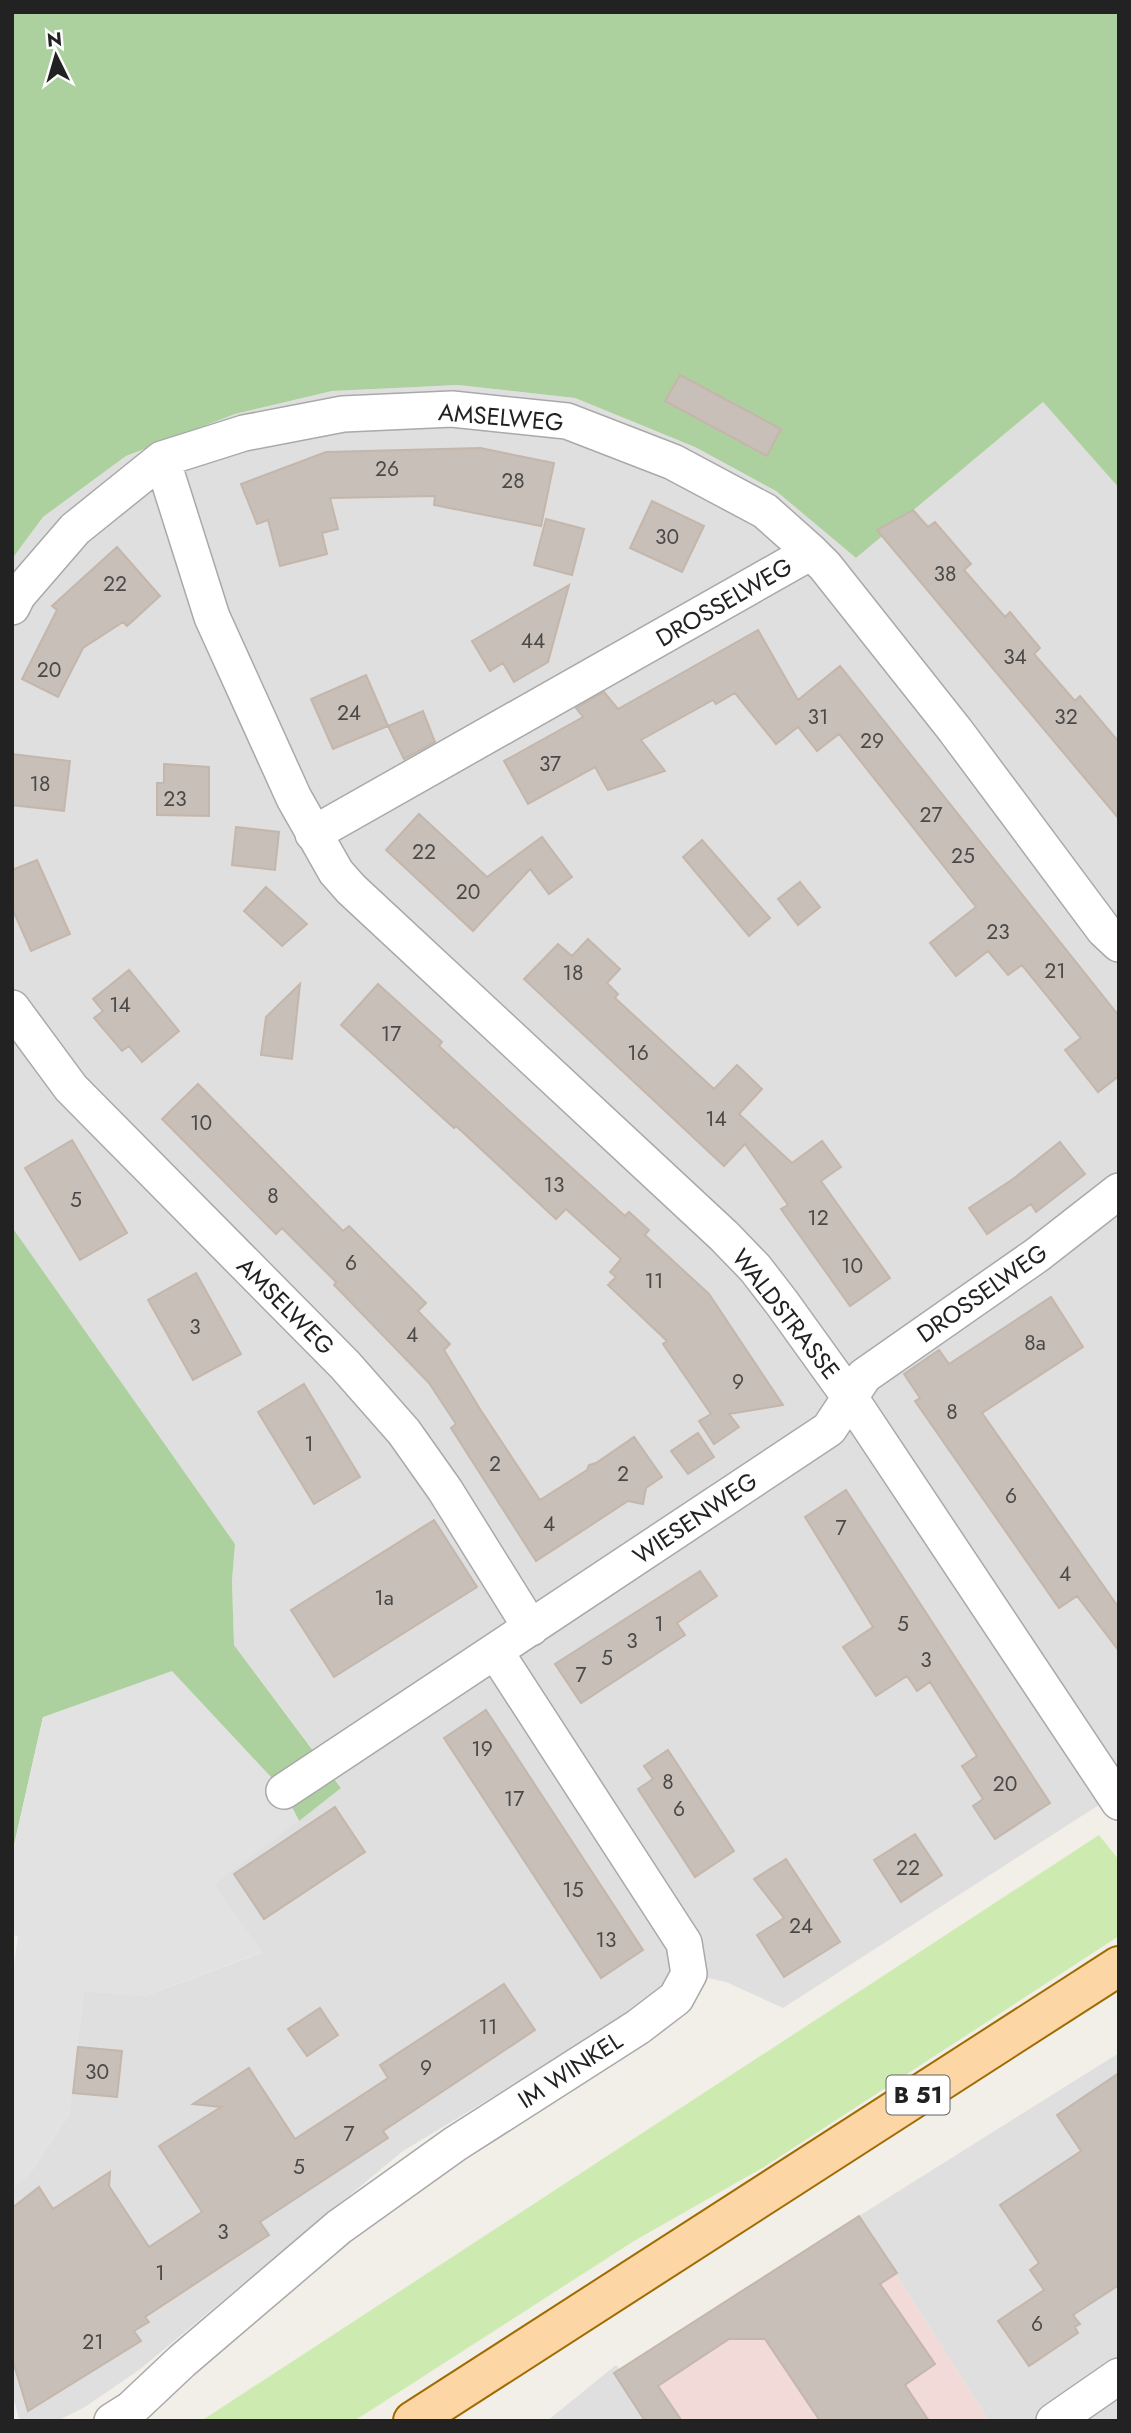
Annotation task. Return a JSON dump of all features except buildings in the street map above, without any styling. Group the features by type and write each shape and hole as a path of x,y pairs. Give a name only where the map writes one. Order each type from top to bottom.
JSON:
{"main road":[{"name":"B 51","path":"413,2421 1119,1965"}],"street":[{"name":"AMSELWEG","path":"12,607 18,595 75,529 162,458 244,433 343,414 452,409 567,421 673,462 765,511 811,552"},
{"path":"162,458 212,617 313,834"},
{"name":"DROSSELWEG","path":"313,834 811,552 955,730 1104,930 1119,944"},
{"name":"WALDSTRASSE","path":"313,834 336,872 351,889 724,1236 755,1268 851,1399 1119,1802"},
{"name":"AMSELWEG","path":"12,1008 71,1088 345,1365 404,1432 445,1490 531,1628"},
{"name":"DROSSELWEG","path":"851,1399 864,1376 1037,1255 1119,1191"},
{"name":"WIESENWEG","path":"531,1628 829,1429 851,1399"},
{"path":"284,1791 531,1628"},
{"name":"IM WINKEL","path":"111,2421 131,2409 182,2361 339,2227 455,2144 638,2027 676,1998 690,1974 684,1943 495,1651"},
{"path":"1054,2421 1119,2376"}],"shaded area":[{"path":"458,385 575,398 695,447 776,491 856,558 1043,402 1119,488 1119,1792 783,2008 726,1982 677,1971 660,1996 403,2151 139,2370 85,2407 57,2421 20,2421 12,2394 12,2187 29,2175 69,2115 84,1991 145,1996 261,1953 214,1884 341,1787 234,1645 232,1581 235,1544 12,1227 12,559 43,517 126,456 235,414 332,391"},
{"path":"172,1671 284,1791 299,1821 214,1884 262,1952 145,1996 84,1992 69,2115 29,2175 12,2187 12,1978 18,1936 12,1935 12,1854 43,1717"},
{"path":"1119,2053 1119,2421 989,2421 859,2216"},
{"path":"859,2216 989,2421 682,2421 640,2358"},
{"path":"639,2356 682,2421 547,2421 616,2365 620,2369"}],"green space":[{"path":"12,12 1119,12 1119,488 1043,402 856,558 776,491 695,447 575,398 458,385 332,391 235,414 126,456 43,517 12,559"},
{"path":"12,1227 235,1544 232,1581 234,1645 341,1788 299,1821 283,1791 43,1717 12,1854"},
{"path":"1099,1835 1119,1860 1119,1936 764,2167 634,2241 354,2421 201,2421"}]}
